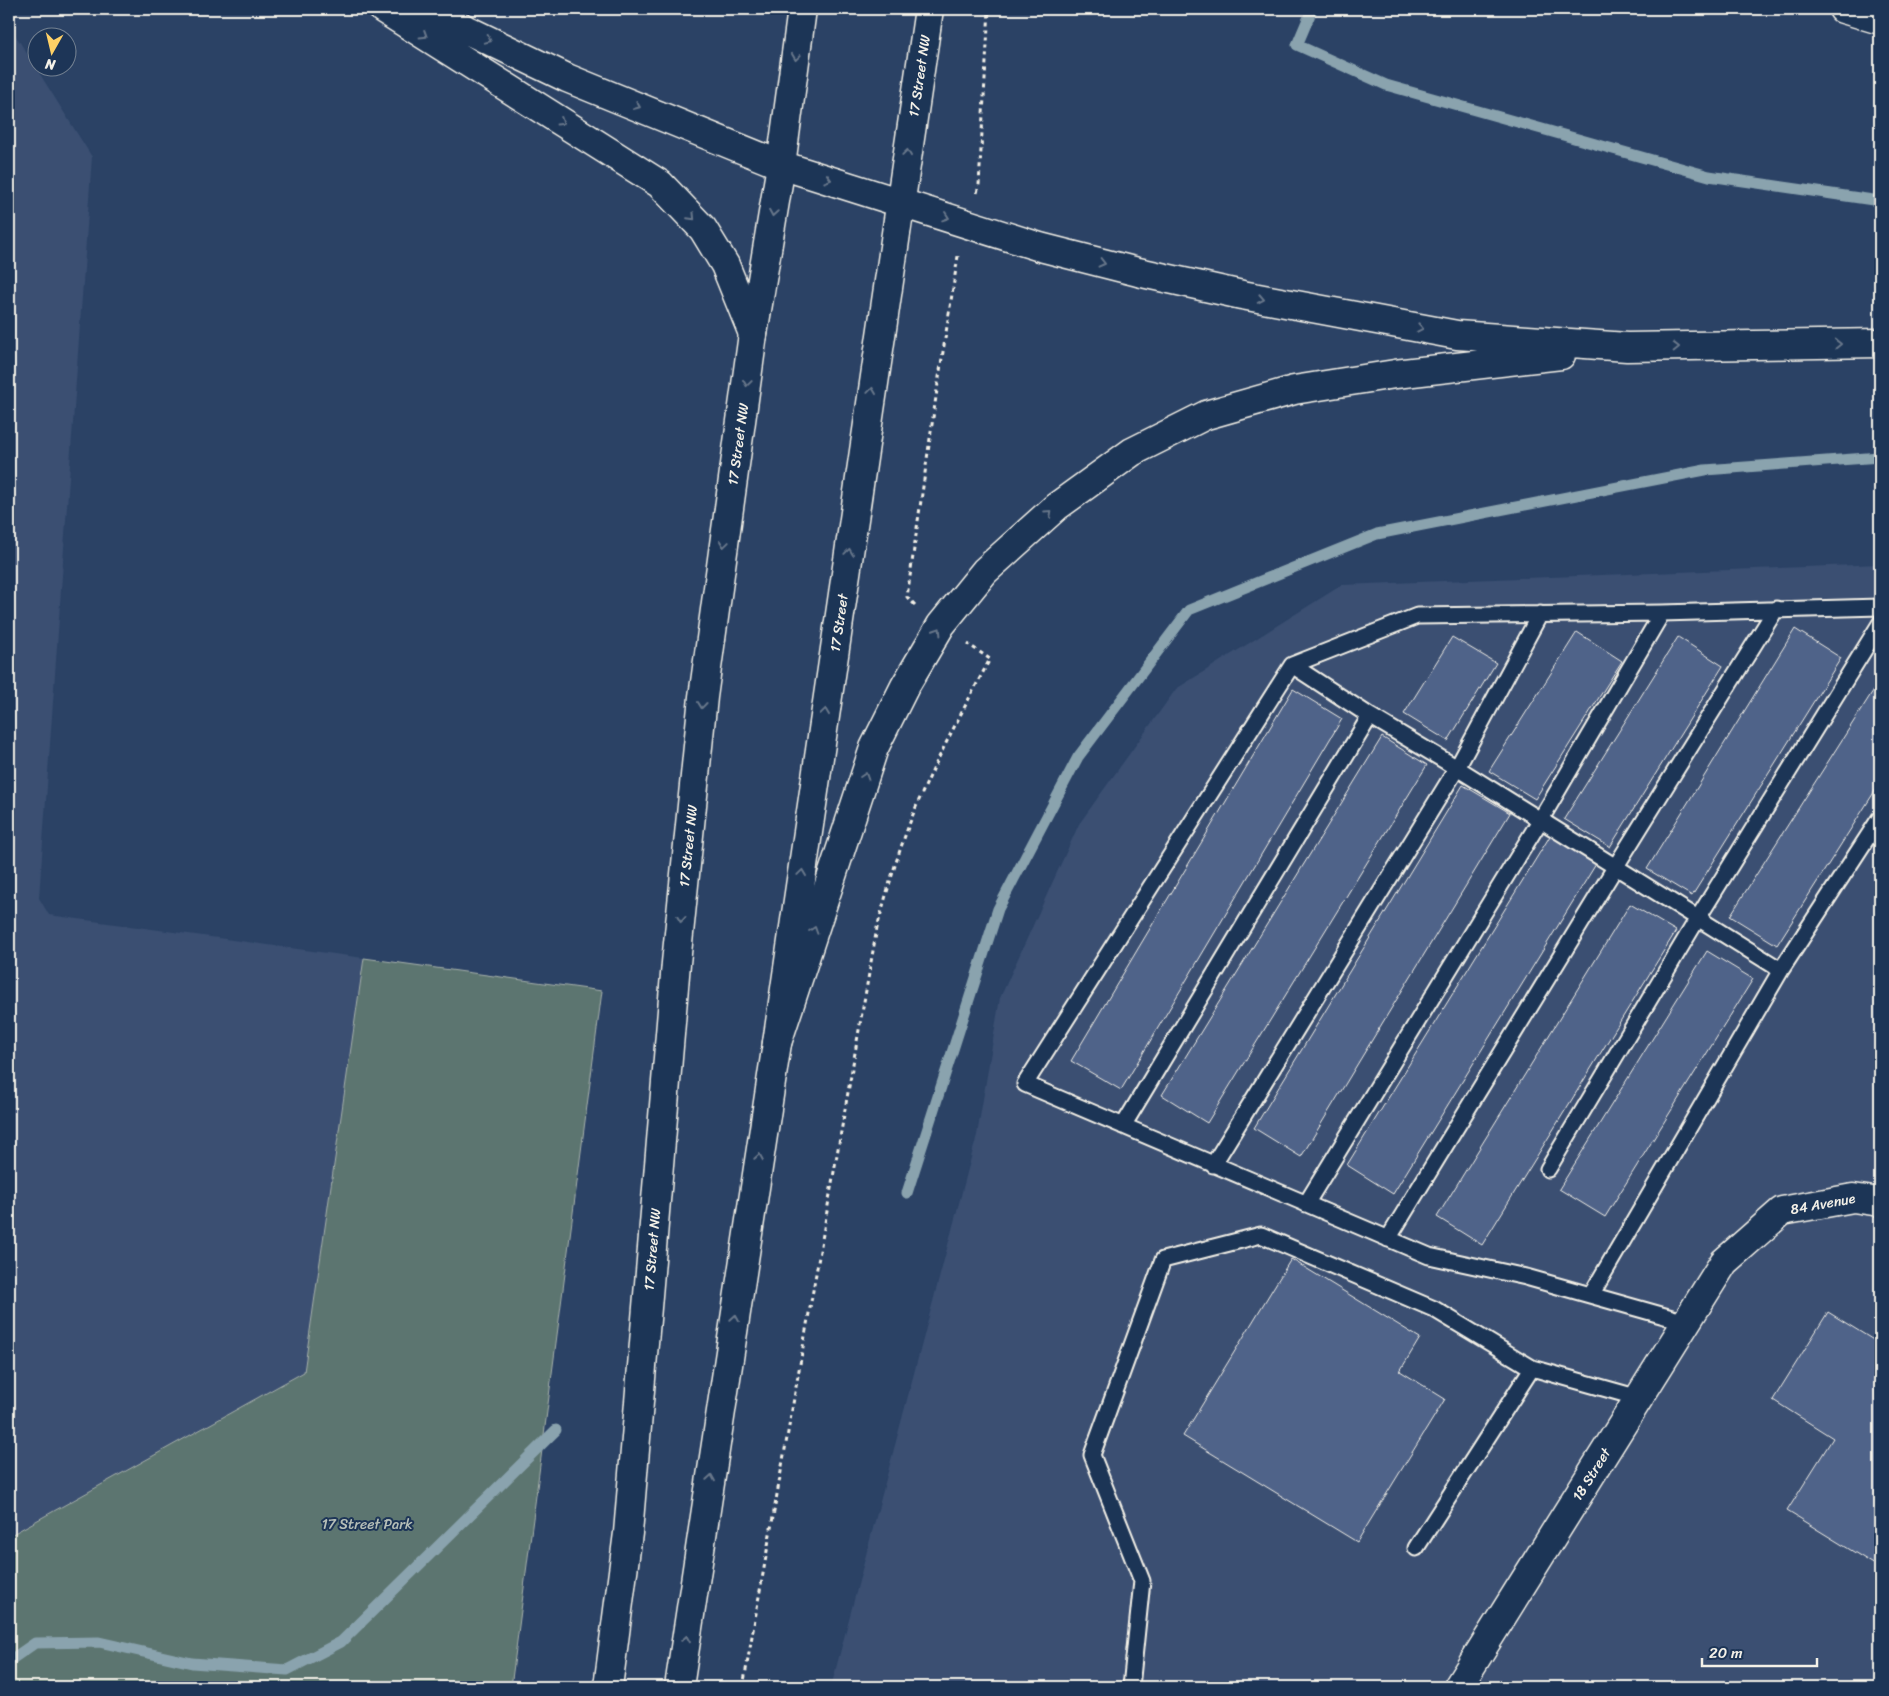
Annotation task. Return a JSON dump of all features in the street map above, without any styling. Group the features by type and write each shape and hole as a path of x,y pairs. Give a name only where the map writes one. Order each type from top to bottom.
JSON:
{"main road":[{"path":"383,9 660,184 703,229 725,264 753,334"},
{"path":"430,9 465,29 568,78 781,165 900,201 1040,247 1138,272 1252,297 1457,335 1627,347 1880,343"},
{"name":"17 Street NW","path":"608,1687 628,1533 675,972 703,697 753,334 781,165 802,9"},
{"name":"17 Street NW","path":"900,201 929,9"},
{"path":"1843,9 1880,20"},
{"name":"17 Street","path":"777,1043 900,201"},
{"path":"679,1687 777,1043 874,748 905,686 941,626 985,571 1056,507 1132,452 1206,415 1294,390 1395,374 1627,347"},
{"name":"84 Avenue","path":"1724,1262 1782,1211 1853,1198 1880,1202"},
{"name":"18 Street","path":"1458,1687 1724,1262"}],"lane":[{"path":"1686,1322 1526,1276 1429,1256 1026,1084 1292,664 1418,616 1662,613 1880,607"},
{"path":"1388,1239 1776,609"},
{"path":"1306,1204 1540,820 1662,613"},
{"path":"1213,1165 1457,768 1540,614"},
{"path":"1548,1169 1698,918 1880,624"},
{"path":"1292,664 1370,716 1616,866 1781,970"},
{"path":"1123,1126 1370,716"},
{"path":"1591,1295 1781,970 1880,818"},
{"path":"1131,1687 1142,1581 1092,1455 1163,1260 1261,1235 1434,1309 1532,1368 1639,1398"},
{"path":"1416,1548 1532,1368"}],"path":[{"path":"743,1687 877,928 890,878 916,808 954,726 990,660 941,626 907,598 958,257 979,185 989,9"}],"shaded area":[{"path":"9,25 28,55 28,78 42,78 92,157 39,898 49,915 364,958 304,1372 9,1536"},
{"path":"1880,564 1880,1687 831,1687 977,1135 1000,998 1079,824 1176,689 1342,585"}],"green space":[{"name":"17 Street Park","path":"364,958 602,991 511,1687 9,1687 9,1536 304,1372"}],"building":[{"path":"1795,629 1841,658 1692,896 1647,869"},
{"path":"1577,632 1622,661 1535,799 1489,771"},
{"path":"1452,637 1496,663 1448,741 1404,714"},
{"path":"1678,637 1723,666 1610,847 1564,819"},
{"path":"1880,680 1880,783 1777,945 1730,916"},
{"path":"1293,689 1342,719 1121,1090 1071,1061"},
{"path":"1382,737 1427,765 1207,1123 1162,1095"},
{"path":"1463,785 1510,813 1301,1157 1254,1128"},
{"path":"1550,836 1596,864 1393,1194 1347,1165"},
{"path":"1630,904 1676,931 1482,1245 1437,1217"},
{"path":"1707,951 1753,979 1605,1217 1559,1189"},
{"path":"1291,1259 1420,1338 1400,1371 1445,1399 1357,1542 1183,1436"},
{"path":"1828,1312 1880,1344 1880,1568 1787,1511 1833,1438 1773,1400"}],"waterway":[{"path":"1311,12 1297,45 1386,85 1709,176 1880,201"},
{"path":"907,1193 998,909 1078,757 1189,610 1377,534 1705,470 1880,457"},
{"path":"9,1661 35,1643 99,1642 192,1663 287,1670 341,1642 556,1430"}]}
